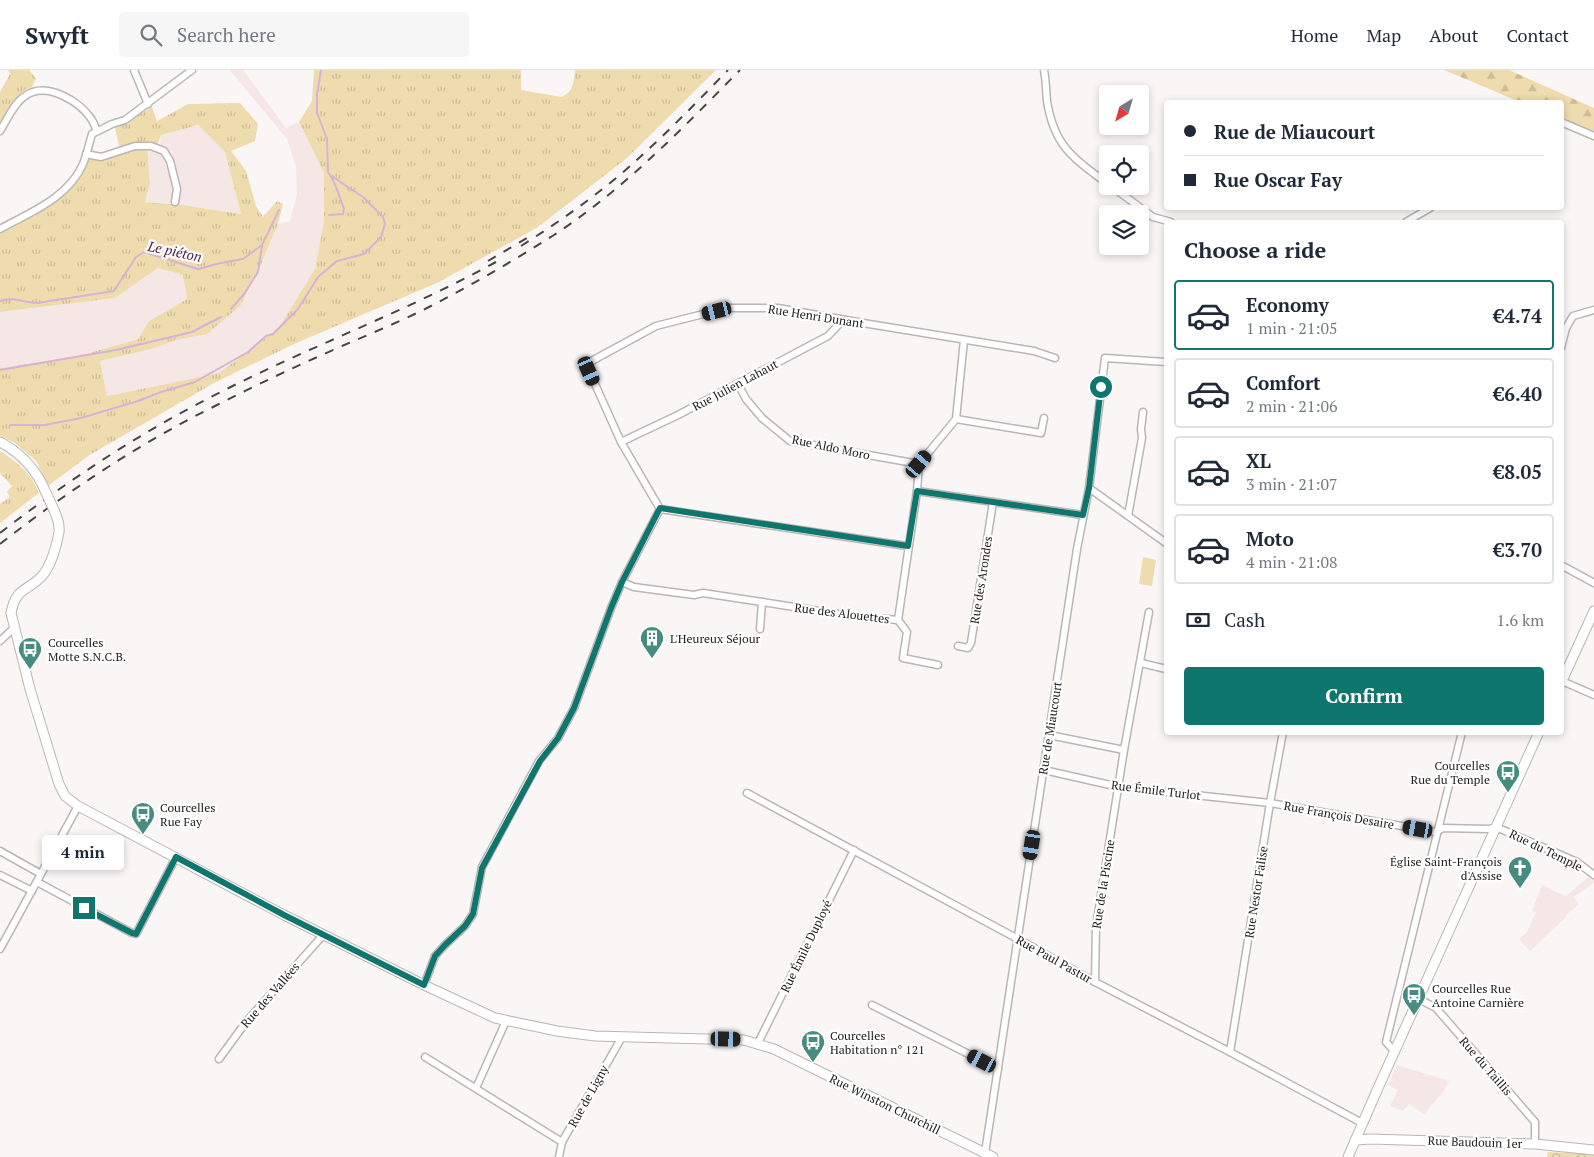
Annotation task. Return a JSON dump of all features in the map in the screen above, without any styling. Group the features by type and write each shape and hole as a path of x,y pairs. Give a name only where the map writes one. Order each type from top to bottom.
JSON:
{"main road":[{"name":"Rue Winston Churchill","path":"0,442 25,459 35,471 54,510 58,525 56,544 48,568 41,576 18,593 11,613 30,689 59,784 66,796 78,806 324,934 474,1009 506,1021 556,1031 622,1037 744,1040 758,1043 774,1049 989,1155"},
{"path":"1564,678 1594,611"},
{"path":"1348,1157 1538,735"},
{"name":"Rue Baudouin 1er","path":"1355,1140 1535,1144 1594,1150"}],"street":[{"path":"134,70 148,104"},
{"path":"0,229 57,197 71,183 83,165 92,134 125,120 192,70"},
{"path":"1044,70 1052,125 1059,141 1074,159 1099,177"},
{"path":"0,131 23,97 33,91 46,90 66,97 76,104 92,119 97,131"},
{"path":"1564,123 1594,136"},
{"path":"86,154 102,157 135,146 150,146 164,151 170,161 177,189 175,202"},
{"path":"1123,195 1153,217 1164,220"},
{"path":"1409,220 1427,210"},
{"name":"Rue Henri Dunant","path":"621,442 586,364 656,326 727,308 778,308 1034,350 1055,358"},
{"path":"1564,336 1573,316 1594,310"},
{"name":"Rue Julien Lahaut","path":"621,442 738,384 828,336 843,320"},
{"path":"919,464 956,419 964,340"},
{"name":"Rue de Miaucourt","path":"989,1155 998,1069 1083,515 1089,488 1105,358 1164,362"},
{"name":"Rue Aldo Moro","path":"738,384 746,399 762,417 790,441 919,464"},
{"path":"1128,516 1142,438 1143,412"},
{"path":"956,419 1041,433 1044,418"},
{"path":"621,442 660,508"},
{"name":"Rue des Alouettes","path":"622,582 634,586 694,595 703,593 851,616 898,620 917,491 919,464"},
{"path":"1089,488 1164,542"},
{"path":"917,491 1083,515"},
{"name":"Rue des Arondes","path":"958,646 968,648 971,643 994,502"},
{"path":"660,508 908,546"},
{"path":"424,985 435,956 465,926 473,914 482,868 540,761 558,738 574,708 622,582 660,508"},
{"path":"1564,567 1594,583"},
{"path":"760,629 762,602"},
{"name":"Rue de la Piscine","path":"1095,982 1096,927 1124,750 1149,612"},
{"path":"898,620 907,632 903,658 938,664"},
{"path":"0,641 14,628"},
{"path":"1140,662 1164,668"},
{"path":"1564,683 1594,695"},
{"path":"1049,735 1124,750"},
{"name":"Rue Nestor Falise","path":"1230,1052 1282,735"},
{"path":"1395,1052 1386,1042 1461,735"},
{"name":"Rue Émile Turlot","path":"1044,770 1118,787 1270,803"},
{"name":"Rue Paul Pastur","path":"747,793 1362,1124"},
{"name":"Rue François Desaire","path":"1270,803 1436,832 1443,828 1489,828 1496,826"},
{"path":"0,949 78,806"},
{"name":"Rue du Temple","path":"1496,826 1577,862 1594,875"},
{"name":"Rue Émile Duployé","path":"758,1043 854,850"},
{"path":"0,851 41,874"},
{"path":"36,882 136,934 176,857"},
{"path":"0,875 32,891"},
{"name":"Rue des Vallées","path":"219,1059 246,1022 324,934"},
{"name":"Rue du Taillis","path":"1419,999 1436,1008 1535,1122 1535,1144"},
{"path":"872,1005 998,1069"},
{"path":"476,1088 506,1021"},
{"name":"Rue de Ligny","path":"559,1157 562,1142 622,1037"},
{"path":"425,1057 562,1142"}],"shaded area":[{"path":"230,70 243,70 286,128 299,122 324,173 324,221 315,269 278,329 219,373 107,396 100,361 176,340 240,306 260,269 278,224 290,221 297,194 296,167 287,139"},
{"path":"198,125 225,152 241,214 182,205 145,202 150,183 147,149 160,145 161,135"},
{"path":"158,268 183,275 187,299 149,321 138,339 82,355 0,368 0,312 115,298"},
{"path":"1590,876 1594,883 1573,897 1579,904 1530,951 1519,939 1527,932 1536,912 1532,911 1542,885 1566,896"},
{"path":"1397,1065 1449,1081 1443,1092 1424,1114 1409,1104 1403,1111 1390,1106 1398,1090 1388,1085"}],"green space":[{"path":"8,70 29,70 36,78 32,87 24,90 0,125 0,92 10,74"},
{"path":"314,70 521,70 521,90 561,97 570,90 575,70 716,70 627,158 538,227 439,282 294,344 214,383 88,456 48,486 36,461 15,443 0,436 0,368 82,355 138,339 149,321 187,299 183,275 158,268 115,298 0,312 0,227 71,183 86,154 101,157 120,150 115,128 152,107 157,121 188,104 240,103 258,124 255,141 231,151 246,171 256,206 263,217 277,201 283,204 278,224 258,272 240,306 207,334 176,340 151,349 100,361 107,396 219,373 278,329 315,269 324,221 324,173 299,122 312,101","holes":["198,125 225,152 241,214 182,205 145,202 150,183 147,146 157,146 161,135"]},
{"path":"1444,70 1509,70 1594,108 1594,131 1564,120 1564,100 1515,100"},
{"path":"0,451 23,469 39,493 0,523 0,504 10,497 7,492 12,486 0,473"},
{"path":"1143,557 1156,560 1152,586 1139,584"},
{"path":"1548,1152 1594,1154 1594,1157 1547,1157"}],"waterway":[{"name":"Le piéton","path":"321,70 317,94 317,113 327,139 328,172 344,209 343,214 329,215"},
{"path":"11,425 45,425 81,418 195,382 248,352 266,336 273,334 298,309 318,277 337,261 364,254 381,237 385,224 383,217 363,197 333,177"},
{"name":"Le piéton","path":"0,301 14,299 37,303 114,291 136,257 144,252 198,269 243,259 262,245 279,210"},
{"path":"231,309 244,294 258,272 262,246"},
{"path":"0,370 116,350 192,332 221,317"}],"railway":[{"path":"521,246 577,208 616,178 667,131 728,70"},
{"path":"0,544 78,487 160,435 263,382 427,308 491,273 554,235 604,198 652,157 740,70"},
{"path":"488,261 527,238"},
{"path":"0,533 101,461 181,413 280,363 425,298 496,262"}],"place":[{"name":"L'Heureux Séjour","path":"652,659"},
{"name":"Courcelles Motte S.N.C.B.","path":"30,670"},
{"name":"Courcelles Rue du Temple","path":"1508,793"},
{"name":"Courcelles Rue Fay","path":"143,835"},
{"name":"Église Saint-François d'Assise","path":"1520,889"},
{"name":"Courcelles Rue Antoine Carnière","path":"1414,1016"},
{"name":"Courcelles Habitation n° 121","path":"813,1063"}],"route":[{"path":"84,908 136,934 176,857 284,915 424,985 435,956 465,926 473,914 482,868 540,761 566,725 622,582 660,508 908,546 917,491 1083,515 1089,488 1101,387"}]}
